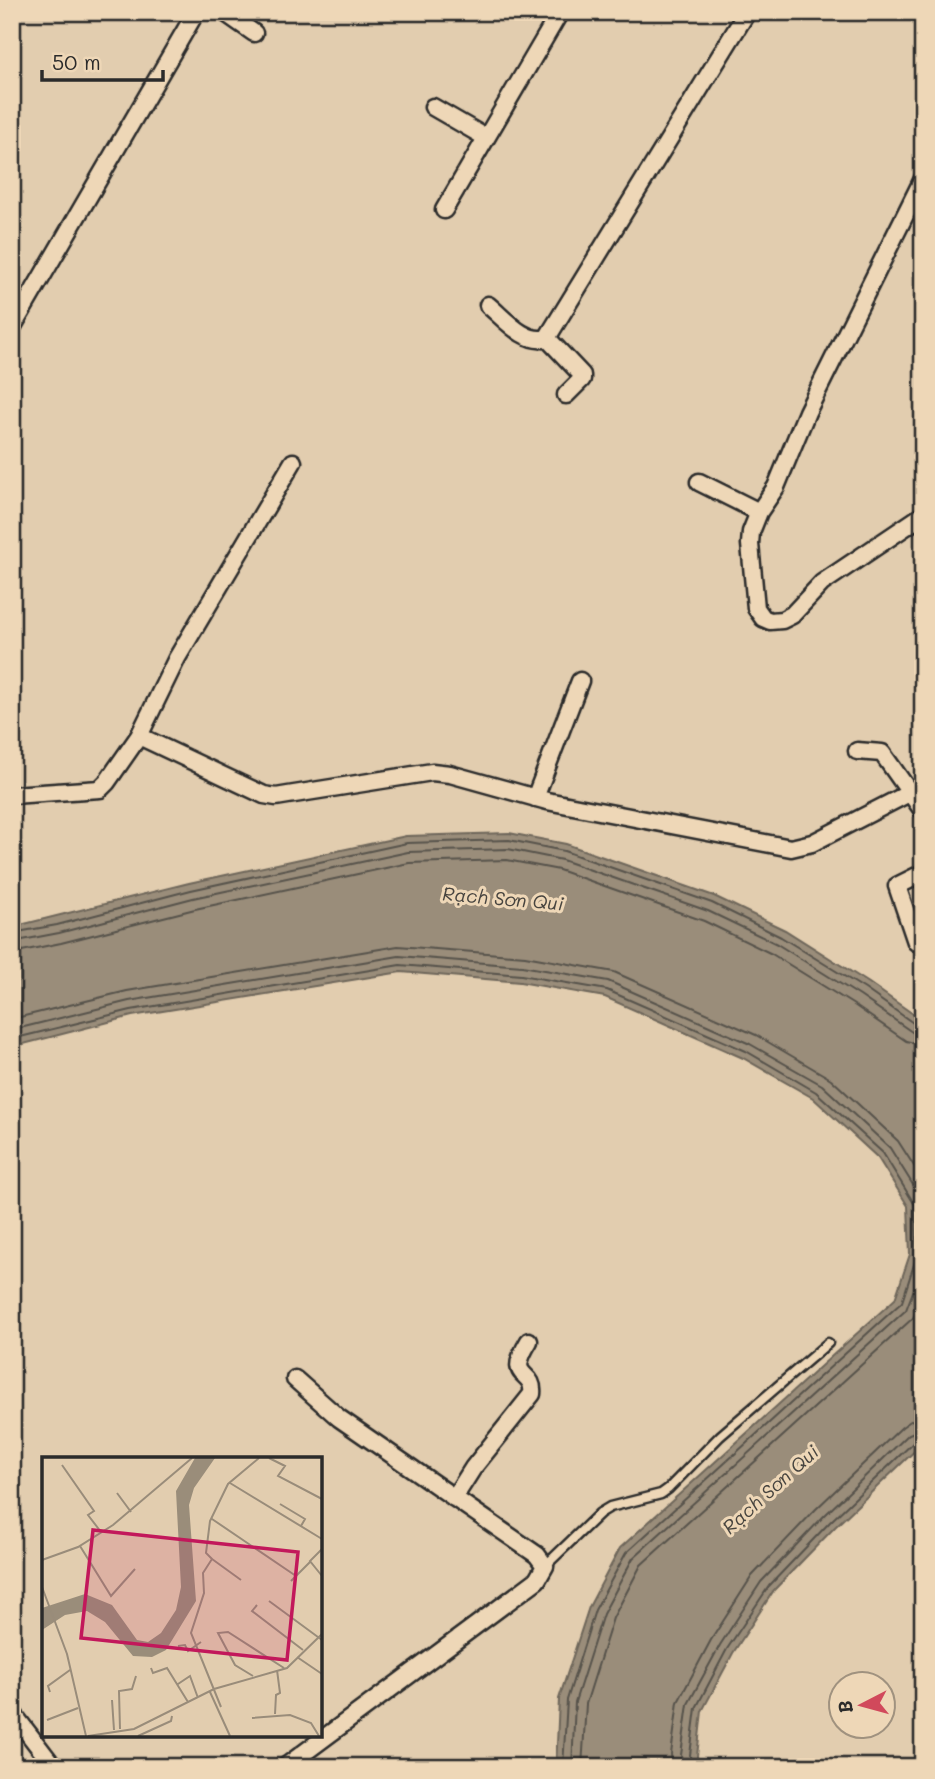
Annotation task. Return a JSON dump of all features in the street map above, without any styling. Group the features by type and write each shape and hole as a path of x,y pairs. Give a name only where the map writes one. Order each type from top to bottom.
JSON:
{"street":[{"path":"12,328 196,12"},
{"path":"224,12 254,33"},
{"path":"444,209 560,12"},
{"path":"488,305 527,337 539,341 547,338 747,12"},
{"path":"433,107 485,137"},
{"path":"923,179 807,412 776,487 751,532 756,608 763,618 770,621 782,620 792,615 822,583 923,515"},
{"path":"547,338 582,375 582,379 565,394"},
{"path":"12,795 90,792 100,789 107,782 139,736 177,658 293,462"},
{"path":"699,482 760,512"},
{"path":"535,798 580,681"},
{"path":"139,736 264,795 276,797 432,772 450,774 535,798 791,848 812,842 918,798 882,753 857,751"},
{"path":"916,942 897,886 923,873"},
{"path":"454,1498 473,1468 532,1394 532,1389 518,1364 518,1359 529,1341"},
{"path":"285,1767 537,1580 545,1566 537,1555 339,1418 295,1379"},
{"path":"12,1712 54,1767"}],"lane":[{"path":"545,1566 600,1513 610,1507 661,1494 668,1489 720,1437 828,1343"}],"water":[{"name":"Rạch Sơn Qui","path":"509,833 566,844 714,896 785,930 923,1021 923,1443 774,1590 733,1653 702,1711 697,1756 699,1767 556,1767 559,1699 589,1607 620,1548 895,1299 910,1254 908,1206 878,1158 813,1098 743,1058 605,997 520,982 401,972 132,1016 12,1047 12,927 189,883 406,836"}]}
